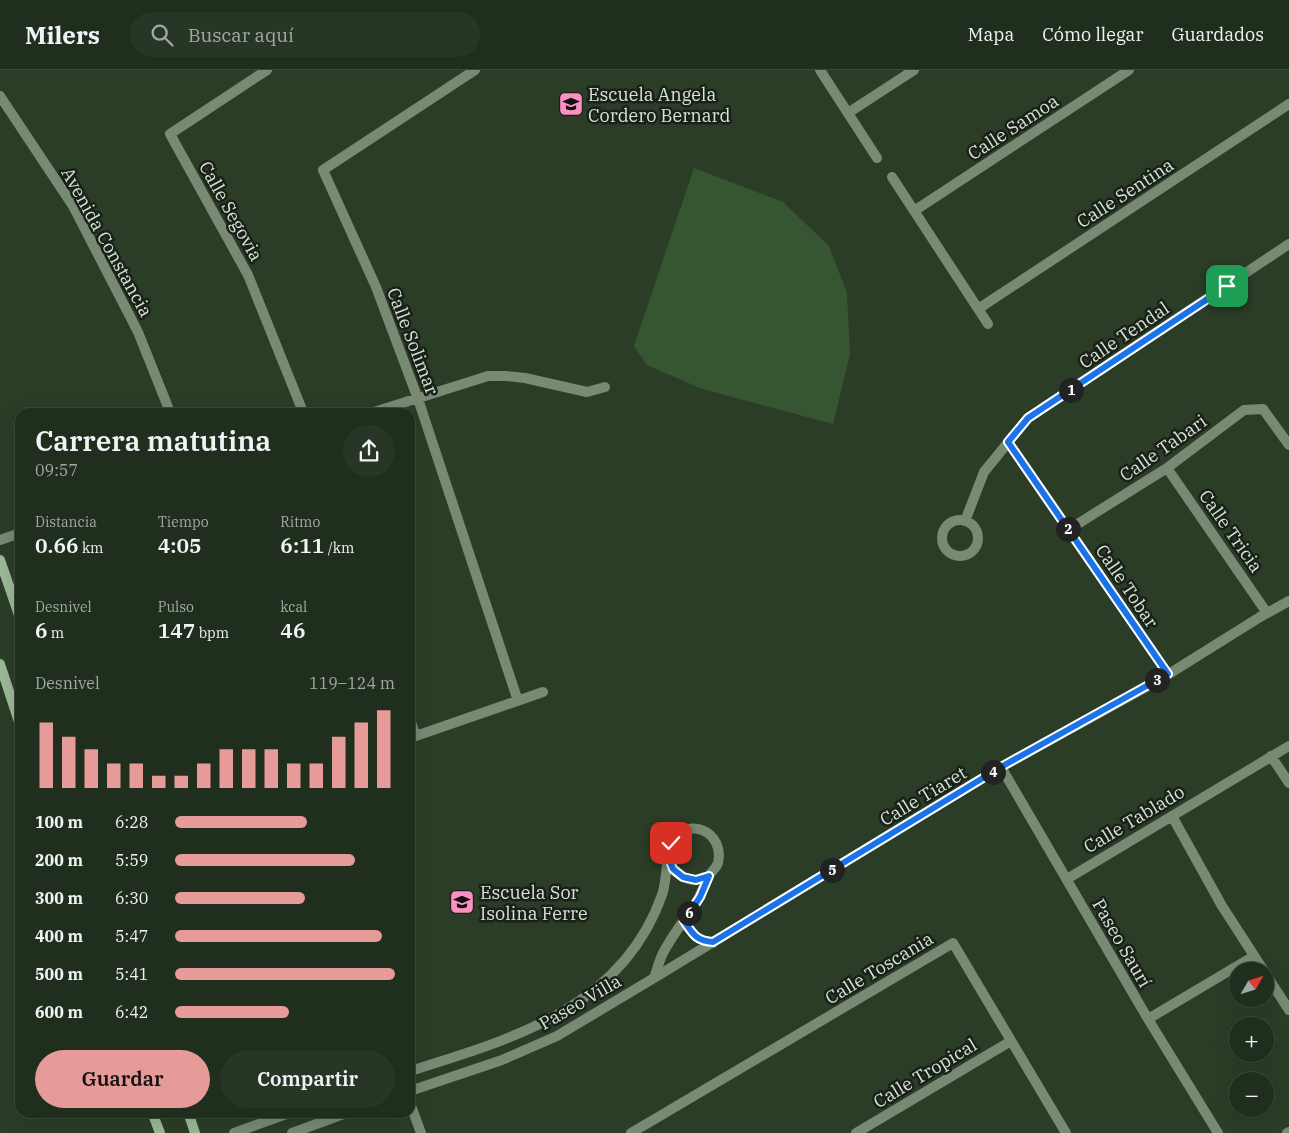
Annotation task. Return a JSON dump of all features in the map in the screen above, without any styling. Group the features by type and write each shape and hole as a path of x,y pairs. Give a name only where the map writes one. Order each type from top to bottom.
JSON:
{"street":[{"name":"Calle Segovia","path":"267,70 170,134 248,275 301,408"},
{"name":"Calle Solimar","path":"475,70 323,170 376,287 418,399 518,701"},
{"path":"820,70 877,158"},
{"path":"848,114 914,70"},
{"name":"Calle Samoa","path":"914,211 1129,70"},
{"name":"Avenida Constancia","path":"0,96 73,206 138,332 168,408"},
{"name":"Calle Sentina","path":"978,309 1289,104"},
{"path":"892,177 988,324"},
{"name":"Calle Tendal","path":"965,520 984,472 1028,418 1289,244"},
{"path":"388,408 488,376 525,378 587,392 605,387"},
{"name":"Calle Tabari","path":"1068,530 1167,468 1244,410 1263,409 1289,445"},
{"name":"Calle Tobar","path":"1008,442 1168,674"},
{"name":"Calle Tricia","path":"1167,468 1267,613"},
{"path":"0,540 15,535"},
{"path":"0,560 15,604"},
{"name":"Calle Tiaret","path":"654,978 1001,767 1168,674 1289,601"},
{"path":"0,664 15,710"},
{"path":"415,736 543,692"},
{"name":"Calle Tablado","path":"1067,879 1289,746"},
{"path":"1272,756 1289,783"},
{"name":"Paseo Saurí","path":"1001,767 1148,1019 1218,1133"},
{"path":"1172,816 1222,906 1258,962"},
{"name":"Paseo Villa","path":"415,1069 489,1047 566,1011 598,987 624,962 646,928 662,894 671,843 679,832 692,828 705,831 716,840 720,852 717,866 709,876 700,897 662,954 654,978 557,1036 502,1060 415,1089"},
{"path":"668,856 673,869 683,877 696,880 709,876"},
{"path":"684,921 694,935 702,941 713,942"},
{"name":"Calle Toscania","path":"631,1133 953,943 1066,1133"},
{"path":"1148,1019 1254,956"},
{"path":"1274,987 1289,1010"},
{"name":"Calle Tropical","path":"856,1133 1011,1041"},
{"path":"415,1117 421,1133"},
{"path":"154,1118 160,1133"},
{"path":"190,1118 195,1133"},
{"path":"234,1133 275,1118"},
{"path":"292,1133 333,1118"}],"green space":[{"path":"694,168 783,202 829,246 847,293 850,354 833,424 702,389 647,365 634,346"}],"place":[{"name":"Escuela Angela Cordero Bernard","path":"571,104"},
{"name":"Escuela Sor Isolina Ferre","path":"462,902"}],"route":[{"path":"671,843 668,856 673,869 683,877 696,880 709,876 700,897 684,921 694,935 702,941 713,942 1001,767 1168,674 1008,442 1028,418 1227,286"}]}
